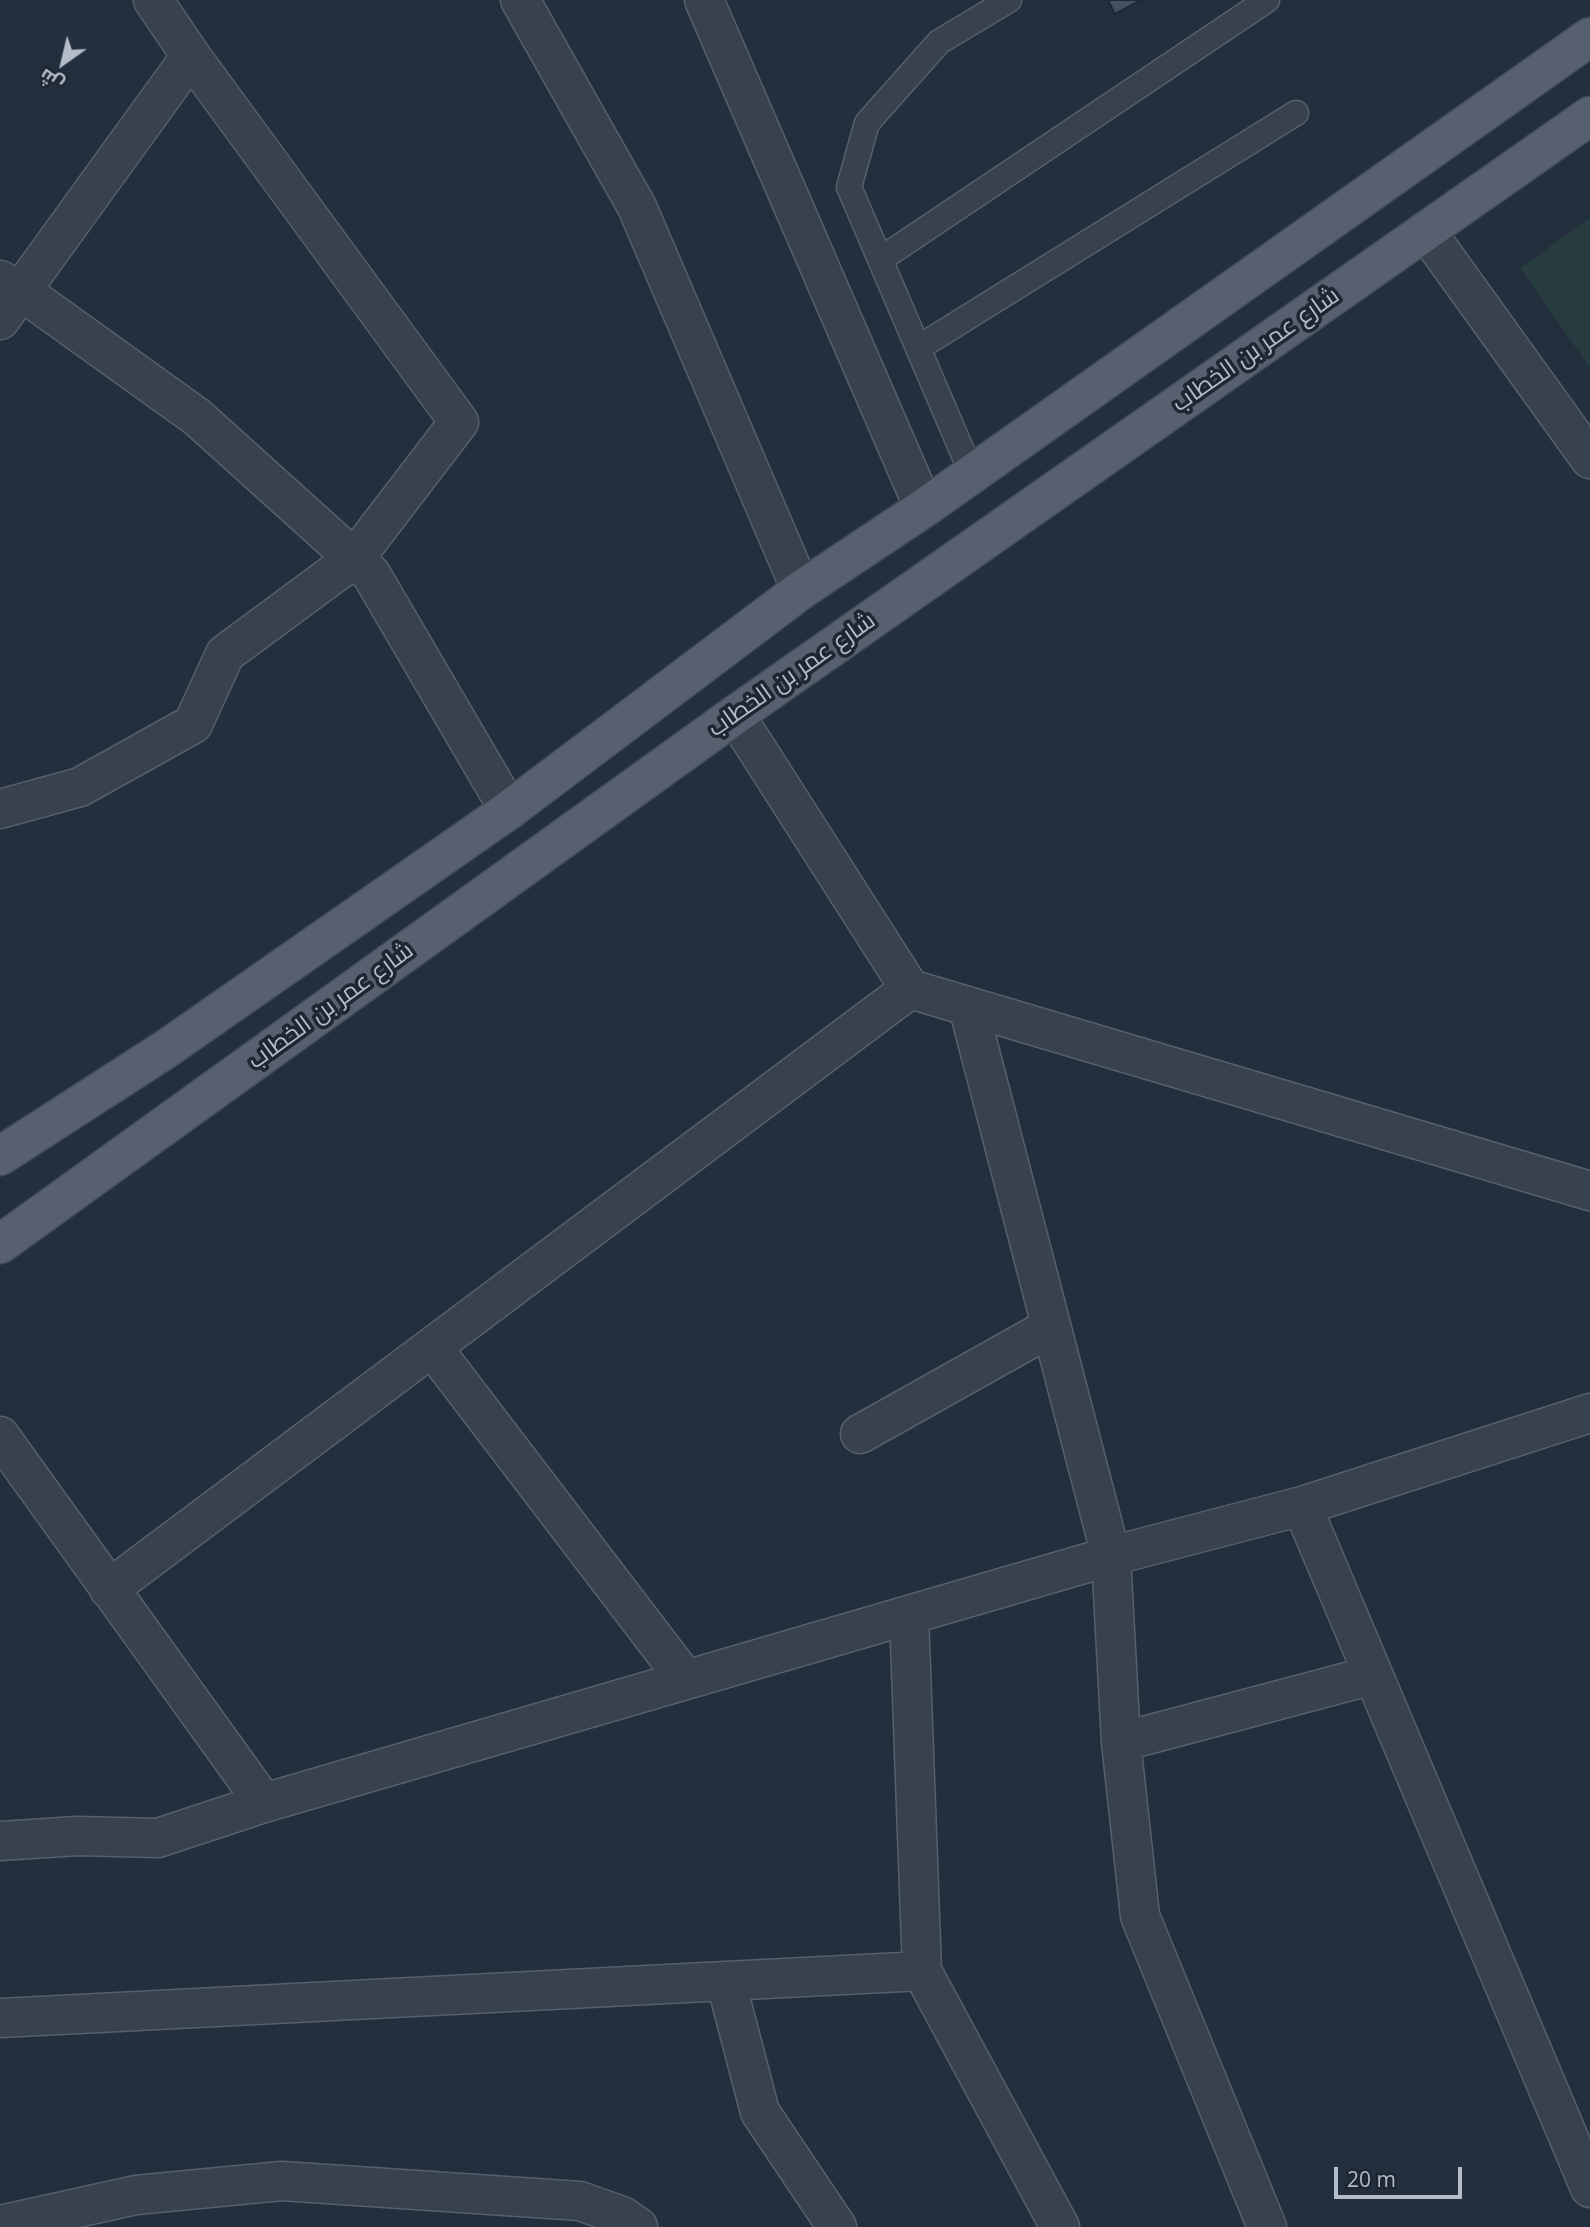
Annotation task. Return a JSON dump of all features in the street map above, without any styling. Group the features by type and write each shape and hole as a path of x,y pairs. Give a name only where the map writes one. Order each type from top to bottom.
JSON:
{"main road":[{"path":"0,1156 166,1049 509,810 801,590 924,508 1590,37"},
{"name":"شارع عمر بن الخطاب","path":"0,1244 735,715 1590,116"}],"street":[{"path":"0,809 80,787 193,724 225,654 355,558 459,422 191,56 153,0"},
{"path":"520,0 637,207 801,590"},
{"path":"704,0 924,508"},
{"path":"191,56 7,296 197,417 371,574 509,810"},
{"path":"1426,231 1590,459"},
{"path":"735,715 910,989 1590,1191"},
{"path":"109,1589 910,989"},
{"path":"968,1006 1111,1556 1121,1742 1140,1916 1267,2227"},
{"path":"860,1434 1051,1327"},
{"path":"432,1347 687,1680"},
{"path":"0,1841 77,1836 158,1838 264,1804 1111,1556 1302,1506 1590,1413"},
{"path":"0,1436 264,1804"},
{"path":"1302,1506 1590,2188"},
{"path":"909,1615 922,1971 1060,2227"},
{"path":"1121,1742 1373,1675"},
{"path":"0,2018 922,1971"},
{"path":"726,1982 760,2112 837,2227"},
{"path":"0,2225 136,2195 282,2181 580,2201 622,2216 638,2227"}],"lane":[{"path":"972,474 849,187 867,123 939,42 1009,0"},
{"path":"881,259 1267,0"},
{"path":"918,348 1296,113"}],"green space":[{"path":"1590,218 1590,368 1520,268"}],"building":[{"path":"1108,0 1141,0 1115,14"}]}
